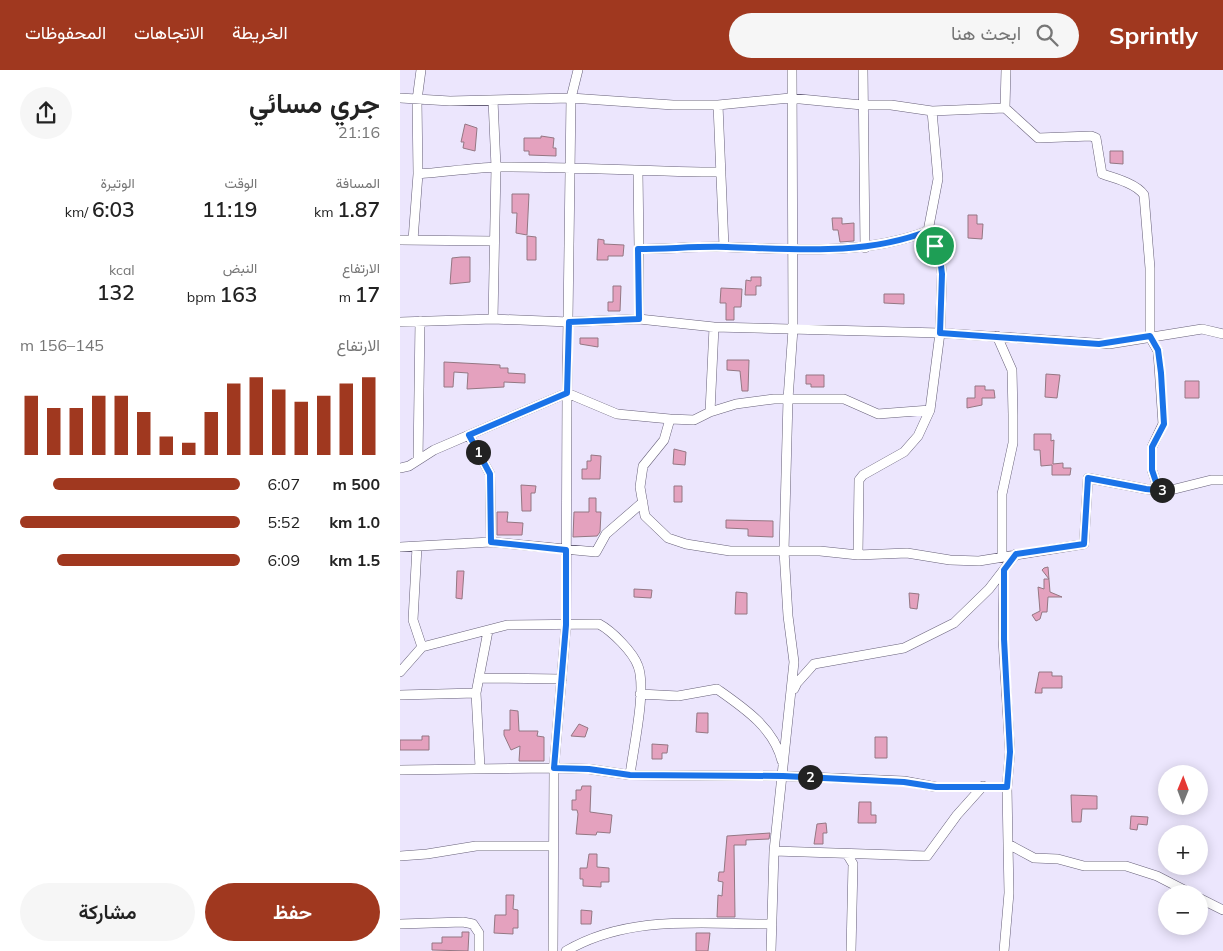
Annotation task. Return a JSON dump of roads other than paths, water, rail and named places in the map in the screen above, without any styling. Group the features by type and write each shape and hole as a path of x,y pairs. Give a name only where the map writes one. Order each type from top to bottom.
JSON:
{"street":[{"path":"413,240 418,174 418,100 421,70"},
{"path":"553,951 554,768 566,625 567,393 572,98 578,70"},
{"path":"771,951 774,851 794,662 788,616 784,551 788,399 793,329 790,98 792,70"},
{"path":"863,70 865,248"},
{"path":"1005,108 1006,70"},
{"path":"400,98 418,100 572,98 673,105 718,105 790,98 862,105 891,105 932,111 1005,108 1038,138 1091,136 1096,138 1102,174 1130,185 1141,191 1144,195 1150,268 1150,336 1158,350 1164,424 1152,447 1152,470 1158,488 1167,491"},
{"path":"493,100 496,167 494,319"},
{"path":"718,105 724,247"},
{"path":"858,555 859,480 863,475 904,452 918,436 930,410 940,333 942,274 940,258 928,231 938,179 932,111"},
{"path":"418,174 496,167 572,167 638,171 720,172"},
{"path":"638,171 639,319"},
{"path":"638,249 724,247 793,250 865,248 902,241 928,231"},
{"path":"400,240 494,241"},
{"path":"400,322 494,319 569,322 639,319 714,327 940,333 1109,344 1202,329 1223,334"},
{"path":"418,460 420,321"},
{"path":"710,412 714,327"},
{"path":"997,336 1012,370 1013,443 1002,494 1002,557"},
{"path":"400,468 434,450 567,393 617,414 670,419 694,420 710,412 736,404 788,399 844,399 878,414 930,410"},
{"path":"670,419 664,440 643,466 640,487 645,516 668,538 686,544 730,551 784,551 858,555 907,553 950,560 979,561 1084,544 1088,478 1167,491 1211,480 1223,480"},
{"path":"469,435 490,474 491,542"},
{"path":"400,547 491,542 596,552 606,534 643,502"},
{"path":"417,547 413,620 422,647"},
{"path":"790,699 797,683 814,664 904,648 954,623 989,588 1016,554"},
{"path":"1004,570 1004,639 1010,752 1007,787 1009,893 1004,951"},
{"path":"400,672 422,647 507,625 599,624 610,629 638,666 640,694 630,775"},
{"path":"480,767 476,693 488,631"},
{"path":"479,678 562,679"},
{"path":"640,694 678,696 717,689 746,710 778,744 783,771"},
{"path":"400,694 476,693"},
{"path":"400,770 480,767 554,768 589,769 630,775 783,771 904,782 936,787 1007,787"},
{"path":"774,851 927,856 957,815 983,786"},
{"path":"1008,844 1034,858 1058,859 1084,866 1126,866 1157,876 1174,885"},
{"path":"400,856 427,854 476,846 553,846"},
{"path":"847,854 853,864 851,951"},
{"path":"1208,902 1223,910"},
{"path":"400,917 400,924 463,922 473,924 479,932 479,951"},
{"path":"566,951 612,930 645,924 772,924"}]}
